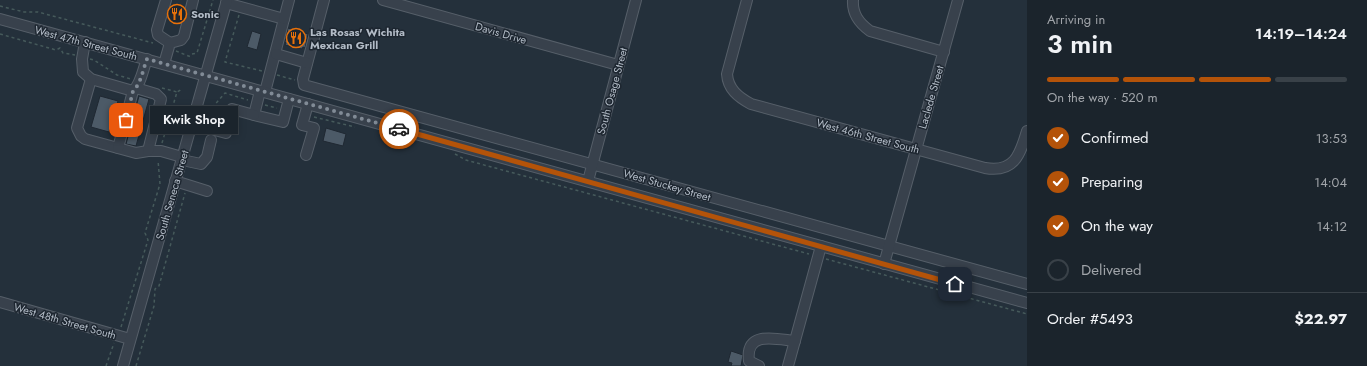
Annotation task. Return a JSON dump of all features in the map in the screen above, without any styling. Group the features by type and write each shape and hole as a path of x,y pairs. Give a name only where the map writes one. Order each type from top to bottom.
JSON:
{"street":[{"path":"166,0 157,30 158,35 169,45"},
{"path":"169,45 181,40 184,36 193,0"},
{"path":"254,115 257,103 263,91 276,54 289,0"},
{"path":"276,54 307,63 324,0"},
{"name":"Davis Drive","path":"383,0 618,66"},
{"name":"South Osage Street","path":"588,181 636,0"},
{"name":"West 46th Street South","path":"747,0 728,67 728,81 736,94 742,100 751,104 916,150 995,170 1011,164 1020,153 1027,131"},
{"path":"853,0 856,17 864,27 870,31 944,52"},
{"name":"Laclede Street","path":"884,264 958,0"},
{"path":"227,2 242,8 284,19"},
{"name":"South Seneca Street","path":"123,366 227,2"},
{"name":"West 47th Street South","path":"0,19 1027,303"},
{"path":"85,42 82,59 83,72 91,79 156,94 161,99 148,151"},
{"path":"164,64 169,45"},
{"path":"118,148 135,90 147,59"},
{"name":"West Stuckey Street","path":"307,63 303,82 304,85 307,86 1027,284"},
{"path":"91,79 77,128 81,136 85,139 136,153 160,151 201,164 207,157 211,140"},
{"path":"192,124 226,133 232,109 283,122 289,99"},
{"path":"306,156 314,128 302,125 308,104"},
{"path":"176,181 207,191"},
{"path":"788,366 821,246"},
{"name":"West 48th Street South","path":"0,302 130,340"},
{"path":"759,366 749,361 748,355 751,344 757,340 767,338 795,341"}],"path":[{"path":"192,54 197,52 214,0"},
{"path":"0,6 24,12 38,12 155,43"},
{"path":"225,62 242,8"},
{"path":"169,45 191,57"},
{"path":"106,366 114,341 120,331 148,240 145,233 160,184 158,155 166,133 177,92 182,89"},
{"path":"207,128 211,115 211,109 226,93 286,110"},
{"path":"305,115 355,127"},
{"path":"452,153 466,160 1027,314"},
{"path":"136,366 154,306 155,289 159,286 188,185"}],"building":[{"name":"Las Rosas' Wichita Mexican Grill","path":"288,28 308,34 305,48 303,47 302,49 285,45"},
{"path":"252,31 261,34 257,50 247,47"},
{"path":"100,96 118,101 109,132 91,127"},
{"path":"139,96 149,99 136,146 126,144"},
{"path":"326,128 346,134 343,146 323,141"},
{"path":"731,351 743,355 741,366 731,366 732,363 728,362"}],"way so far":[{"path":"126,120 133,91 136,88 147,59 399,129"}],"place":[{"name":"Sonic","path":"177,14"},
{"name":"Las Rosas' Wichita Mexican Grill","path":"296,38"},
{"name":"Kwik Shop","path":"126,120"}],"route":[{"path":"399,129 955,284"}]}
